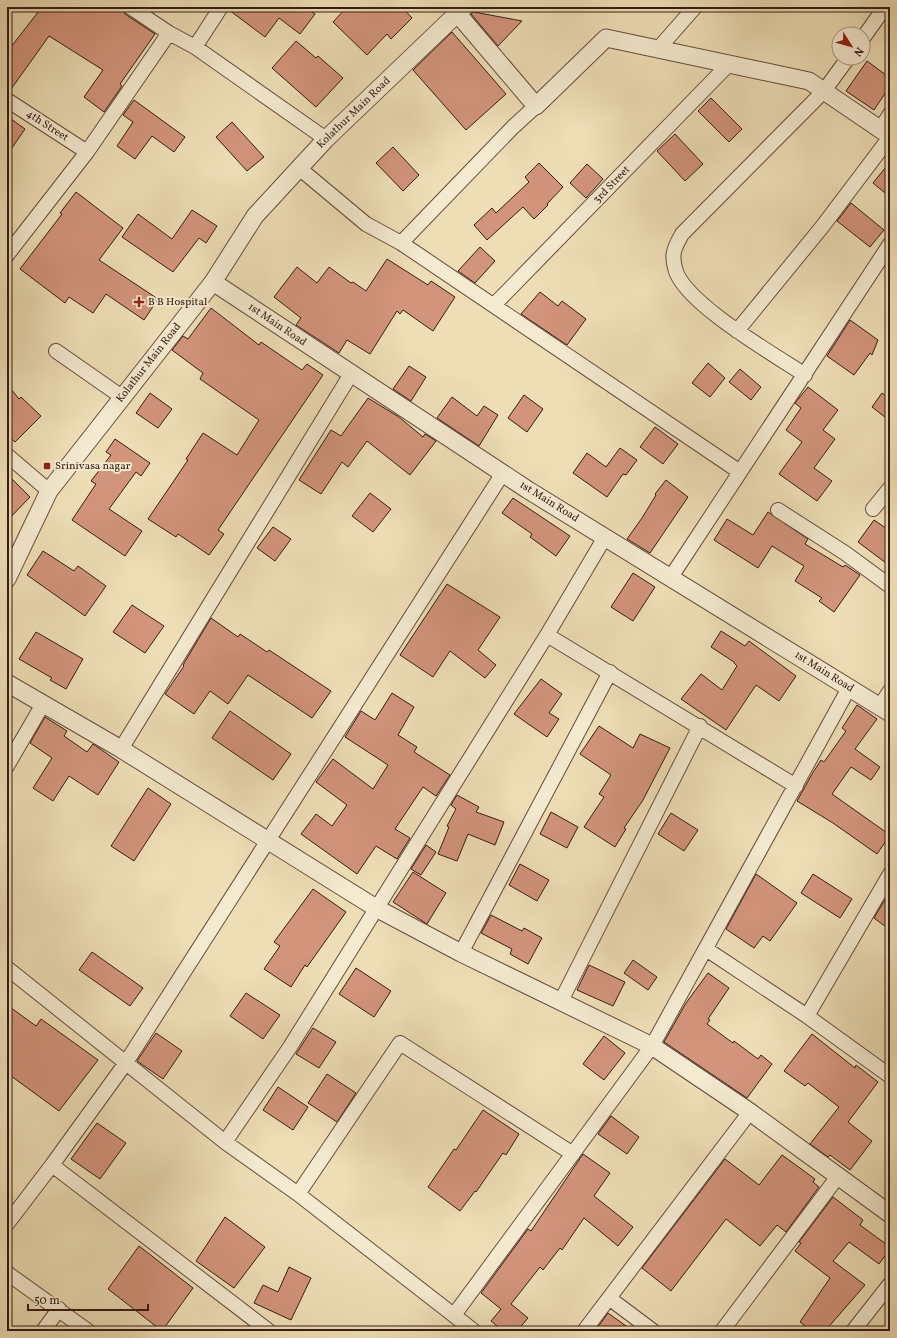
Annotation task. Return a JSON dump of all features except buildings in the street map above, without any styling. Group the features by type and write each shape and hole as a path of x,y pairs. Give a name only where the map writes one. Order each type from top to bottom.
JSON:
{"street":[{"path":"130,7 169,33 195,47 326,139"},
{"path":"195,47 221,7"},
{"path":"658,49 695,7"},
{"path":"871,27 885,7"},
{"path":"458,9 536,106"},
{"name":"Kolathur Main Road","path":"7,579 48,491 213,282 255,216 326,139 458,9"},
{"path":"7,256 87,152 169,33"},
{"path":"401,243 513,127 606,38 809,81 887,134"},
{"name":"3rd Street","path":"494,305 729,64"},
{"path":"805,375 738,331 689,292 675,269 673,249 682,234 824,91 842,66"},
{"name":"4th Street","path":"7,100 87,152"},
{"path":"738,331 822,227 887,134 890,114"},
{"path":"299,168 366,224 401,243 740,472"},
{"path":"671,577 890,244"},
{"name":"1st Main Road","path":"213,282 503,473 885,710"},
{"path":"56,351 122,397"},
{"path":"121,749 351,374"},
{"path":"7,455 48,491"},
{"path":"7,1224 52,1165 124,1064 503,473"},
{"path":"873,509 890,488"},
{"path":"778,510 845,553 890,586"},
{"path":"225,1142 290,1047 547,634 605,537"},
{"path":"547,634 796,786"},
{"path":"461,953 610,672"},
{"path":"7,683 121,749 266,841 376,908 461,953 652,1046 750,1112 839,1175 890,1214"},
{"path":"454,1315 652,1046 849,688"},
{"path":"885,710 890,691"},
{"path":"7,766 43,704"},
{"path":"560,1001 700,726"},
{"path":"807,1016 890,874"},
{"path":"706,949 807,1016 890,1076"},
{"path":"7,968 124,1064 225,1142 298,1194 474,1331"},
{"path":"298,1194 400,1043 573,1154"},
{"path":"584,1331 750,1112"},
{"path":"52,1165 269,1331"},
{"path":"722,1331 839,1175"},
{"path":"7,1273 88,1331"},
{"path":"852,1331 890,1284"},
{"path":"609,1298 653,1331"},
{"path":"43,1331 59,1309"}],"place":[{"name":"B B Hospital","path":"139,302"},
{"name":"Srinivasa nagar","path":"47,466"}]}
